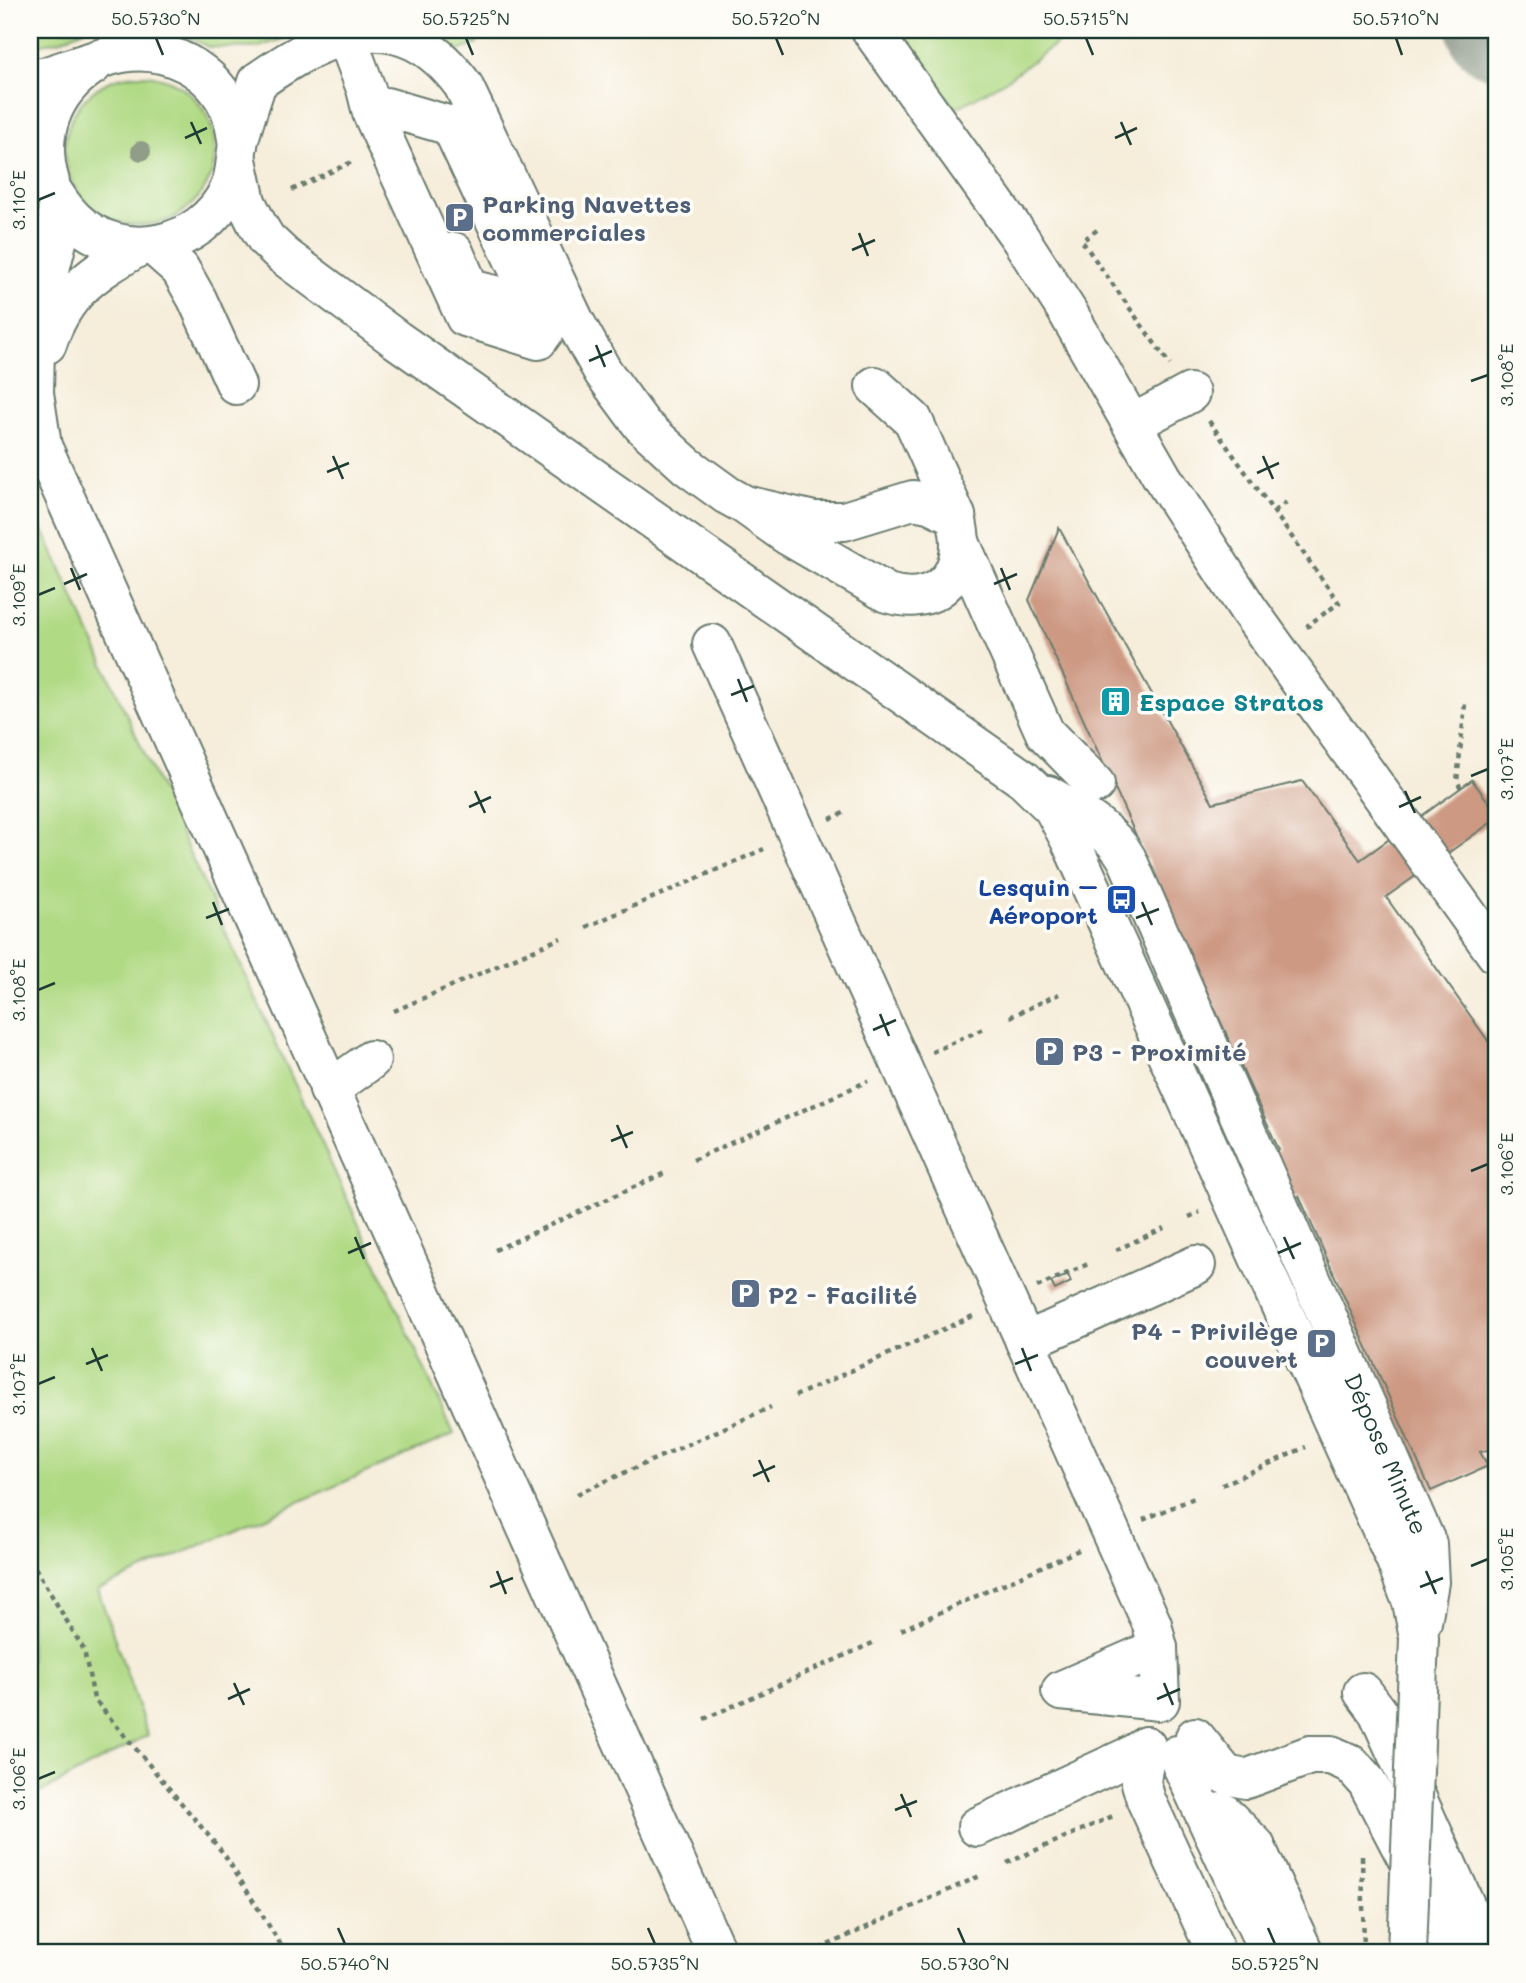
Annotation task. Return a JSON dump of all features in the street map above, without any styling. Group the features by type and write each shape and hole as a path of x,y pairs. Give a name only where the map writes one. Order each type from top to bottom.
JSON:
{"street":[{"path":"871,30 1020,238 1067,311 1162,477 1248,608 1496,954"},
{"path":"231,330 206,276 202,254 213,215 229,189 257,82 314,46 345,33 376,31 403,36 425,46 447,63 463,85 575,322 603,372 642,425 687,466 786,536 887,593 904,598 924,597 938,590 958,563 948,520"},
{"path":"345,33 470,289 535,305"},
{"path":"30,76 40,78 106,58 135,52 151,52 166,55 194,67 257,82"},
{"path":"106,58 74,79 60,96 52,110 44,139 46,178 58,238 39,313 35,345 34,393 42,446 717,1953"},
{"path":"194,67 211,82 232,115 246,202 267,239 284,256 397,340 1023,779 1053,808 1070,839 1396,1561 1412,1602 1419,1638 1407,1953"},
{"path":"376,98 451,125 546,329 538,341 465,317 372,113 376,98"},
{"path":"46,178 76,221 95,234 116,243 146,246 180,270 197,299 236,385"},
{"path":"34,393 51,333 64,306 75,291 105,267 146,246 176,240 213,215"},
{"path":"1132,424 1190,393"},
{"path":"745,505 814,521 844,521 913,500 948,520 1045,733 1095,784"},
{"path":"712,644 1152,1624 1158,1648 1160,1701"},
{"path":"329,1090 371,1060"},
{"path":"1025,1342 1196,1265"},
{"path":"1158,1648 1060,1691 1178,1702 1192,1712 1197,1729 1173,1746 1141,1783 1213,1945 1213,1953"},
{"path":"1363,1692 1378,1712 1486,1953"},
{"path":"1160,1701 1146,1711 1140,1729 1226,1775 1246,1779 1310,1755 1331,1755 1352,1764 1367,1782 1437,1916 1452,1953"},
{"path":"1173,1746 1210,1806 1287,1953"},
{"path":"977,1828 1130,1756 1173,1746"},
{"path":"1210,1806 1204,1848 1252,1953"},
{"path":"1210,1806 1269,1953"},
{"path":"1210,1806 1255,1845 1304,1953"}],"path":[{"path":"292,190 386,145"},
{"path":"1097,230 1082,241 1339,603 1308,625 1315,635"},
{"path":"1274,511 1287,502"},
{"path":"1461,788 1457,781 1465,704"},
{"path":"586,927 771,845"},
{"path":"394,1011 561,938"},
{"path":"1010,1017 1059,994"},
{"path":"923,1056 982,1029"},
{"path":"693,1160 876,1077"},
{"path":"495,1250 665,1173"},
{"path":"1116,1250 1164,1228"},
{"path":"1030,1290 1087,1264"},
{"path":"795,1396 980,1313"},
{"path":"577,1494 771,1407"},
{"path":"1222,1485 1310,1446"},
{"path":"1135,1524 1194,1498"},
{"path":"901,1630 1088,1545"},
{"path":"30,1559 84,1650 94,1699 224,1854 286,1953"},
{"path":"704,1719 877,1641"},
{"path":"1007,1863 1120,1812"},
{"path":"1359,1846 1363,1858 1364,1953"},
{"path":"810,1953 982,1875"}],"green space":[{"path":"30,30 85,30 58,41 30,46"},
{"path":"173,30 309,30 256,48 209,47"},
{"path":"420,30 470,30 477,44 459,51"},
{"path":"897,30 1075,30 1005,81 955,109"},
{"path":"140,75 169,81 193,97 209,121 215,150 209,179 193,203 169,219 140,225 111,219 87,203 71,179 65,150 71,121 87,97 111,81"},
{"path":"30,491 34,511 454,1434 98,1590 148,1735 30,1798"}],"building":[{"path":"1059,528 1213,803 1302,781 1360,860 1472,780 1496,812 1496,819 1386,897 1496,1052 1496,1448 1480,1452 1488,1466 1431,1491 1299,1196 1292,1199 1272,1154 1279,1150 1029,600"},
{"path":"1068,1275 1071,1282 1055,1290 1051,1282"}],"place":[{"name":"Parking Navettes commerciales","path":"459,217"},
{"name":"Espace Stratos","path":"1116,701"},
{"name":"Lesquin – Aéroport","path":"1121,900"},
{"name":"P3 - Proximité","path":"1049,1051"},
{"name":"P2 - Facilité","path":"745,1294"},
{"name":"P4 - Privilège couvert","path":"1321,1344"}]}
